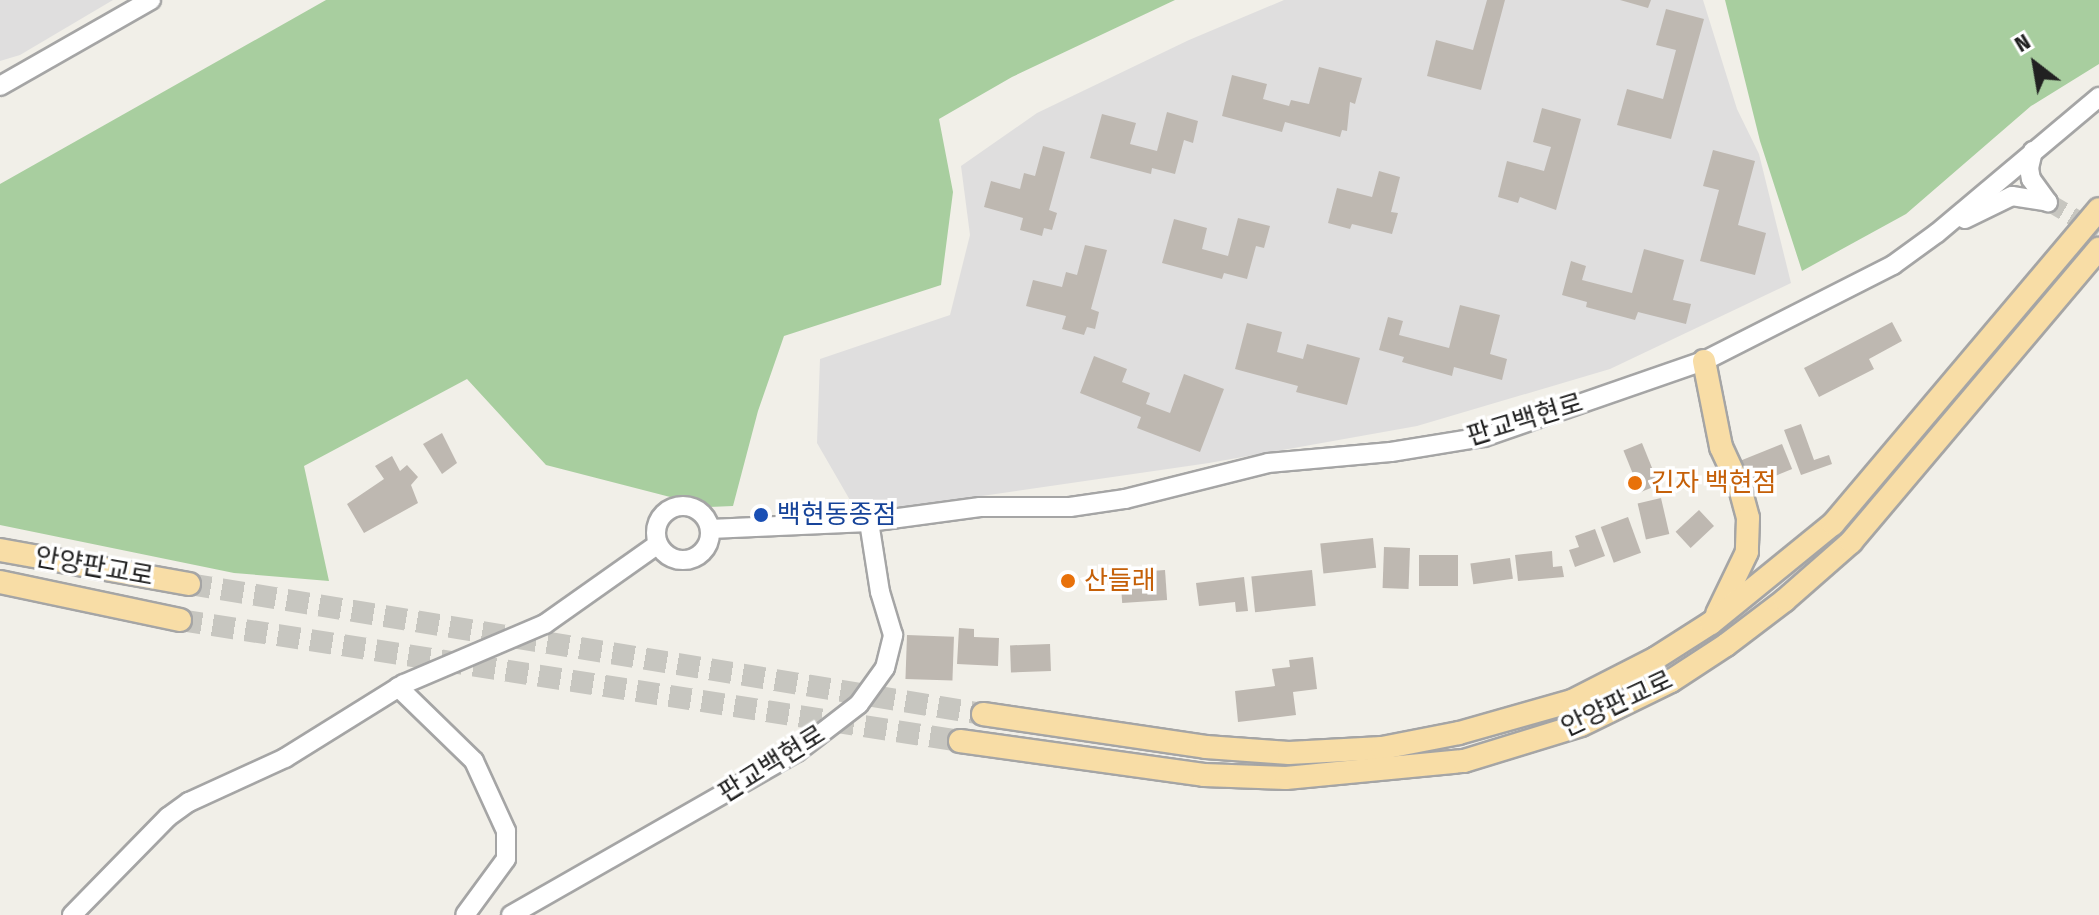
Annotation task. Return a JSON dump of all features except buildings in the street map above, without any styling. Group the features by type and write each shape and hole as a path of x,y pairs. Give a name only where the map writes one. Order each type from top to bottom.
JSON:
{"main road":[{"name":"안양판교로","path":"983,714 1206,747 1289,753 1382,748 1459,733 1572,701 1656,658 1711,623 1833,524 2099,209"},
{"name":"안양판교로","path":"960,741 1204,775 1286,778 1386,772 1464,761 1581,725 1671,681 1726,645 1785,600 1851,542 2099,249"},
{"path":"1704,361 1721,447 1740,488 1748,518 1747,552 1711,623"},
{"name":"안양판교로","path":"0,550 189,584"},
{"name":"안양판교로","path":"0,582 180,620"}],"street":[{"path":"0,86 151,0"},
{"name":"판교백현로","path":"710,529 869,522 980,507 1036,510 1070,507 1125,499 1268,463 1391,452 1484,437 1704,361 1893,265 1937,233 2099,97"},
{"path":"1937,233 2012,196 2048,202 2031,179 2029,168 2033,151"},
{"path":"676,507 694,509 707,521 710,529 703,551 690,559 674,559 658,544 657,526 668,511 676,507"},
{"name":"판교백현로","path":"511,915 797,752 859,704 885,668 893,635 880,592 869,522"},
{"path":"72,915 157,828 189,802 285,758 398,687 545,624 658,544"},
{"path":"398,687 469,755 506,831 506,859 465,915"}],"shaded area":[{"path":"0,0 113,0 20,55 0,61"},
{"path":"1284,0 1703,0 1737,109 1759,154 1791,283 1610,369 1417,426 1209,463 858,514 817,443 820,359 950,315 970,235 961,166 1037,113 1189,40"}],"green space":[{"path":"326,0 1175,0 1012,77 939,119 953,192 941,285 784,336 758,411 733,506 709,507 546,465 467,379 304,466 329,581 234,573 0,525 0,184"},
{"path":"1725,0 2099,0 2099,64 2031,106 1906,214 1802,271 1760,141"}],"tunnel":[{"path":"2048,202 2099,232"},
{"path":"189,584 983,714"},
{"path":"180,620 960,741"}],"place":[{"name":"긴자 백현점","path":"1635,483"},
{"name":"백현동종점","path":"761,515"},
{"name":"산들래","path":"1068,581"}]}
